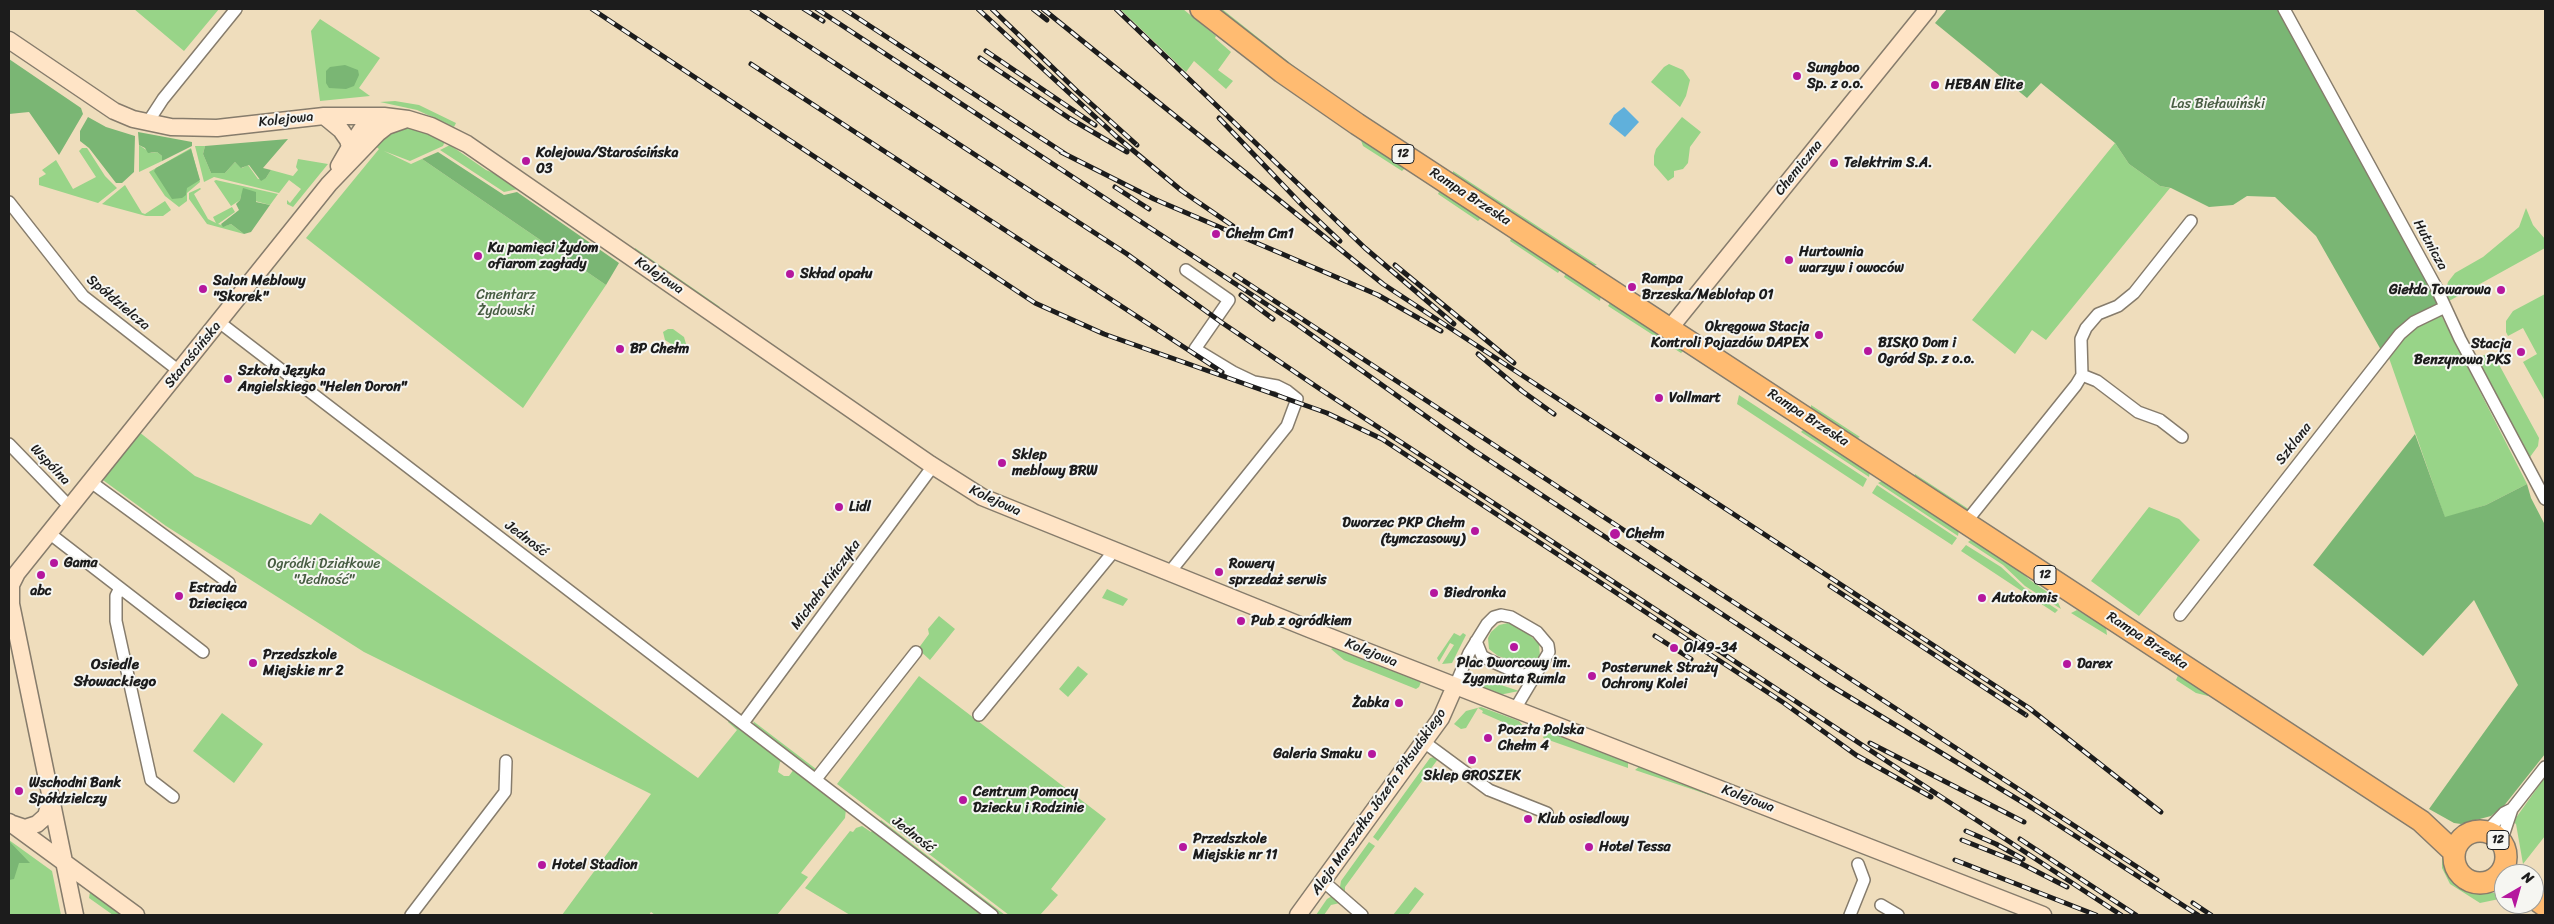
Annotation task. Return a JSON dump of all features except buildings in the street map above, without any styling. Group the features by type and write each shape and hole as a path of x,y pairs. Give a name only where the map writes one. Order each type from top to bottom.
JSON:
{"highway":[{"name":"Rampa Brzeska","path":"1201,9 1299,84 2458,846"},
{"name":"12","path":"2494,878 2476,883 2461,876 2456,868 2458,846 2472,832 2493,837 2505,850 2504,864"}],"street":[{"path":"148,122 163,99 236,9"},
{"name":"Chemiczna","path":"1670,328 1928,9"},
{"name":"Hutnicza","path":"2284,9 2445,307 2545,499"},
{"name":"Kolejowa","path":"9,40 114,111 171,127 198,129 324,116 408,119 431,126 468,144 933,466 982,497 1459,688 2043,915"},
{"path":"324,116 343,133 350,147"},
{"path":"370,117 373,124 372,139"},
{"path":"329,184 370,117"},
{"name":"Starościńska","path":"51,797 11,604 9,593 11,584 49,533 329,184 387,126 408,119"},
{"name":"Spółdzielcza","path":"9,202 83,296 180,371"},
{"path":"1966,522 2076,385 2082,375 2082,339 2086,328 2098,314 2118,306 2134,293 2191,221"},
{"path":"1169,573 1287,426 1297,399 1288,391 1277,386 1254,382 1233,372 1195,349 1229,300 1186,270"},
{"name":"Szklana","path":"2180,615 2400,334 2414,322 2445,307"},
{"name":"Jedność","path":"219,322 816,778 992,915"},
{"path":"2082,375 2097,381 2138,412 2160,420 2182,437"},
{"name":"Wspólna","path":"9,444 70,507"},
{"name":"Michała Kińczyka","path":"743,723 933,466"},
{"path":"91,482 229,583"},
{"path":"49,533 202,652"},
{"path":"979,715 1114,551"},
{"path":"120,588 116,596 116,622 151,780 173,797"},
{"path":"1459,688 1476,641 1494,617 1501,615 1520,621 1537,632 1548,645 1546,658 1515,709"},
{"path":"1476,641 1482,656 1491,661 1522,675 1537,673"},
{"path":"816,778 916,652"},
{"name":"Aleja Marszałka Józefa Piłsudskiego","path":"1298,915 1327,883 1428,744 1459,688"},
{"path":"1428,744 1489,790 1547,813"},
{"path":"411,915 505,792 506,761"},
{"path":"2493,837 2545,767"},
{"path":"9,822 25,828 38,824 48,812 51,797"},
{"path":"51,797 75,915"},
{"path":"2493,837 2504,813 2512,809"},
{"path":"9,822 136,915"},
{"path":"1850,915 1864,880 1858,864"},
{"path":"1327,883 1362,915"},
{"name":"Aleja Marszałka Józefa Piłsudskiego","path":"1310,915 1327,883"},
{"path":"1881,905 1898,915"}],"green space":[{"path":"134,9 219,9 184,51"},
{"path":"1120,9 1183,9 1216,36 1215,38 1231,52 1218,70 1233,81 1226,89 1194,61 1186,72"},
{"path":"1215,9 1222,9 1300,71 1295,71"},
{"name":"Las Bieławiński","path":"1947,9 2279,9 2438,303 2406,321 2381,350 2316,236 2275,197 2247,196 2233,205 2209,207 2171,188 2160,186 2129,164 2115,143 2041,83 2027,98 1935,23"},
{"path":"320,19 380,58 359,88 370,96 320,101 311,31"},
{"path":"9,59 81,108 83,114 59,155 29,112 9,114"},
{"path":"1669,64 1683,70 1690,80 1686,96 1680,107 1651,82"},
{"path":"345,65 358,70 359,75 354,86 346,89 329,88 326,83 326,71 330,67"},
{"path":"395,101 419,105 456,123 454,127 417,110 380,102"},
{"path":"88,117 106,127 135,136 134,172 122,183 116,183 89,148 80,141 80,131"},
{"path":"1682,117 1701,132 1690,147 1688,163 1683,169 1674,171 1674,177 1668,181 1654,165 1654,156 1656,149"},
{"name":"Cmentarz Żydowski","path":"410,126 445,141 443,146 410,161 384,151 411,164 422,159 606,285 523,408 306,238 379,149 373,144 378,137"},
{"path":"138,132 192,142 192,146 162,161 162,156 157,152 148,153 145,148 139,145"},
{"path":"1359,135 1405,168 1402,171 1363,146"},
{"path":"288,139 263,168 271,170 266,178 261,181 249,165 241,168 235,162 225,173 211,173 203,154 205,146"},
{"path":"2115,143 2129,164 2160,186 2170,188 2046,340 2032,330 2015,354 1972,320"},
{"path":"139,145 151,153 157,152 162,156 162,161 139,172"},
{"path":"450,145 486,170 506,178 551,207 548,210 518,189 504,192 440,150"},
{"path":"195,146 205,146 203,154 211,173 225,173 235,162 242,168 248,165 258,179 266,178 271,170 293,176 298,170 296,167 298,159 328,164 293,207 287,204 287,200 290,203 301,189 289,180 279,193 214,177 204,182"},
{"path":"82,148 87,148 105,176 117,188 98,203 39,185 39,178 46,174 42,170 56,160 73,189 96,177 79,151"},
{"path":"191,148 200,182 187,193 187,201 179,207 165,196 149,172"},
{"path":"191,149 200,180 187,188 186,195 182,198 172,199 154,171 156,168"},
{"path":"438,152 504,195 517,192 619,263 606,285 422,159"},
{"path":"1453,171 1597,265 1591,266 1453,175"},
{"path":"214,181 278,194 270,205 255,201 256,194 241,196 240,200 231,206"},
{"path":"125,185 142,213 145,214 165,201 171,210 163,216 146,216 102,204"},
{"path":"200,188 194,194 208,219 216,223 213,217 232,207 235,212 218,224 225,226 231,224 244,234 207,224 189,199 189,193"},
{"path":"243,188 256,192 256,202 270,205 251,232 244,234 231,224 223,227 221,224 239,210 236,204 240,200"},
{"path":"1440,190 1481,218 1478,221 1438,194"},
{"path":"2526,208 2533,225 2545,239 2545,248 2449,301 2445,292 2448,282 2455,273 2483,257 2519,227"},
{"path":"1512,237 1560,270 1558,273 1510,241"},
{"path":"635,248 720,307 715,307 635,252"},
{"path":"1566,273 1601,295 1600,301 1564,277"},
{"path":"2545,294 2545,401 2523,362 2537,354 2523,328 2508,336 2506,321 2513,311"},
{"path":"1610,303 1613,303 1686,348 1681,353 1608,306"},
{"path":"2441,315 2527,484 2486,505 2445,518 2389,358 2406,333 2426,321"},
{"path":"673,329 684,337 686,344 684,347 679,349 665,340 663,332"},
{"path":"2490,353 2496,359 2539,438 2538,446 2530,457 2480,365 2482,356"},
{"path":"1739,395 1867,479 1863,487 1737,404"},
{"path":"1811,405 1860,437 1855,439 1811,409"},
{"name":"Ogródki Działkowe \"Jedność\"","path":"134,428 195,476 311,525 320,513 698,778 737,730 728,722 730,719 784,761 780,762 778,772 784,776 789,776 794,769 846,809 845,818 801,873 808,877 777,915 655,915 651,912 649,915 562,915 651,794 364,652 166,526 96,475"},
{"path":"1803,430 1822,438 1870,472 1869,477 1801,432"},
{"path":"2415,434 2445,517 2486,505 2527,484 2531,498 2545,525 2545,754 2499,812 2497,811 2491,816 2461,824 2454,823 2429,809 2518,685 2474,600 2423,656 2313,565"},
{"path":"1915,474 1970,510 1965,512 1914,477"},
{"path":"1885,481 1959,530 1958,536 1878,483"},
{"path":"1877,485 1957,538 1952,545 1872,493"},
{"path":"2149,507 2179,519 2200,540 2139,616 2091,581"},
{"path":"1972,539 2005,558 2030,580 2056,598 2061,609 2025,586 2003,565 1968,542"},
{"path":"1966,545 2001,567 2023,587 2058,610 2055,613 1961,551"},
{"path":"1107,589 1128,599 1123,606 1102,598"},
{"path":"2077,610 2106,627 2107,635 2071,613"},
{"path":"939,616 955,629 930,660 918,649 929,634 928,629"},
{"path":"1508,623 1525,631 1539,644 1540,657 1533,665 1521,664 1498,656 1489,649 1488,638 1491,632 1499,625"},
{"path":"1454,633 1460,636 1463,633 1466,635 1452,663 1442,664 1454,645 1450,643 1439,662 1437,658"},
{"path":"1333,648 1421,682 1419,687 1416,689 1344,660 1331,649"},
{"path":"1078,666 1088,674 1068,697 1059,689"},
{"path":"2179,673 2209,694 2208,696 2196,693 2176,680"},
{"path":"1468,674 1519,691 1499,695 1475,686"},
{"path":"919,676 1106,819 1051,889 1058,895 1040,915 1009,915 837,784"},
{"path":"1481,707 1519,721 1524,727 1522,730 1505,723 1482,713 1483,711 1478,708 1466,728 1461,729 1454,724 1466,711"},
{"path":"222,713 263,744 234,783 193,751"},
{"path":"753,721 816,769 814,772 755,726"},
{"path":"1547,727 1559,736 1616,758 1624,757 1628,759 1628,768 1543,738"},
{"path":"1430,758 1438,759 1378,841 1373,837"},
{"path":"1641,765 1715,795 1715,797 1635,770"},
{"path":"2545,777 2545,836 2523,864 2516,824 2513,822"},
{"path":"881,820 1005,915 999,915 880,822"},
{"path":"862,826 871,832 873,829 983,915 850,915 805,888 850,831 853,832 856,828"},
{"path":"9,840 52,871 61,915 9,915"},
{"path":"9,841 30,863 19,863 14,879 9,880"},
{"path":"1369,842 1375,846 1345,887 1345,892 1340,887 1341,881"},
{"path":"2442,852 2445,865 2454,882 2471,893 2494,893 2494,900 2480,903 2450,884 2442,868"},
{"path":"2446,853 2455,874 2464,883 2479,888 2494,887 2494,891 2473,890 2458,882 2449,866"},
{"path":"1415,887 1424,894 1408,915 1393,915"},
{"path":"90,892 122,915 113,915 89,898"},
{"path":"1332,896 1340,903 1331,905 1324,915 1316,915 1327,899"}],"water":[{"path":"1624,107 1639,122 1625,137 1609,124 1614,115"}],"railway":[{"path":"592,9 1035,303 1104,334 1327,413 1382,439 1784,703 1856,755 1931,797"},
{"path":"752,9 1127,254 1221,322 1320,389 2121,915"},
{"path":"804,9 823,21"},
{"path":"817,9 1292,321 1472,449 1828,684 2032,808 2198,915"},
{"path":"844,9 1067,155"},
{"path":"978,9 1117,137 1182,191 1233,226"},
{"path":"992,9 1078,92 1137,145"},
{"path":"1033,9 1047,20"},
{"path":"1043,9 1383,284 2029,708 2161,812"},
{"path":"1116,9 1365,248 1454,324"},
{"path":"986,51 1095,125"},
{"path":"980,58 1069,118 1127,152"},
{"path":"751,64 1222,372"},
{"path":"1219,118 1303,206 1340,241"},
{"path":"1061,152 1154,199 1378,295 1441,331"},
{"path":"1115,187 1149,209"},
{"path":"1395,265 1514,363"},
{"path":"1235,275 2157,880"},
{"path":"1241,295 1273,319"},
{"path":"1478,354 1522,391 1554,414"},
{"path":"1830,586 2026,715"},
{"path":"1655,636 1691,659"},
{"path":"1870,743 2024,822"},
{"path":"1966,831 1996,844 2023,859"},
{"path":"2020,839 2136,915"},
{"path":"1962,840 2020,863 2067,887"},
{"path":"1955,860 2096,915"},
{"path":"2193,903 2211,915"}],"place":[{"name":"Sungboo Sp. z o.o.","path":"1797,76"},
{"name":"HEBAN Elite","path":"1935,85"},
{"name":"Kolejowa/Starościńska 03","path":"526,161"},
{"name":"Telektrim S.A.","path":"1834,163"},
{"name":"Chełm Cm1","path":"1216,234"},
{"name":"Ku pamięci Żydom ofiarom zagłady","path":"478,256"},
{"name":"Hurtownia warzyw i owoców","path":"1789,260"},
{"name":"Skład opału","path":"790,274"},
{"name":"Rampa Brzeska/Meblotap 01","path":"1632,287"},
{"name":"Salon Meblowy \"Skorek\"","path":"203,289"},
{"name":"Giełda Towarowa","path":"2501,290"},
{"name":"Okręgowa Stacja Kontroli Pojazdów DAPEX","path":"1819,335"},
{"name":"BP Chełm","path":"620,349"},
{"name":"BISKO Dom i Ogród Sp. z o.o.","path":"1868,351"},
{"name":"Stacja Benzynowa PKS","path":"2521,352"},
{"name":"Szkoła Języka Angielskiego \"Helen Doron\"","path":"228,379"},
{"name":"Vollmart","path":"1659,398"},
{"name":"Sklep meblowy BRW","path":"1002,463"},
{"name":"Lidl","path":"839,507"},
{"name":"Dworzec PKP Chełm (tymczasowy)","path":"1475,531"},
{"name":"Chełm","path":"1615,534"},
{"name":"Gama","path":"54,563"},
{"name":"Rowery sprzedaż serwis","path":"1219,572"},
{"name":"abc","path":"41,575"},
{"name":"Biedronka","path":"1434,593"},
{"name":"Estrada Dziecięca","path":"179,596"},
{"name":"Autokomis","path":"1982,598"},
{"name":"Pub z ogródkiem","path":"1241,621"},
{"name":"Plac Dworcowy im. Zygmunta Rumla","path":"1514,647"},
{"name":"Ol49-34","path":"1674,648"},
{"name":"Przedszkole Miejskie nr 2","path":"253,663"},
{"name":"Darex","path":"2067,664"},
{"name":"Posterunek Straży Ochrony Kolei","path":"1592,676"},
{"name":"Żabka","path":"1399,703"},
{"name":"Poczta Polska Chełm 4","path":"1488,738"},
{"name":"Galeria Smaku","path":"1372,754"},
{"name":"Sklep GROSZEK","path":"1472,760"},
{"name":"Wschodni Bank Spółdzielczy","path":"19,791"},
{"name":"Centrum Pomocy Dziecku i Rodzinie","path":"963,800"},
{"name":"Klub osiedlowy","path":"1528,819"},
{"name":"Przedszkole Miejskie nr 11","path":"1183,847"},
{"name":"Hotel Tessa","path":"1589,847"},
{"name":"Hotel Stadion","path":"542,865"}],"district":[{"name":"Osiedle Słowackiego","path":"115,674"}]}
